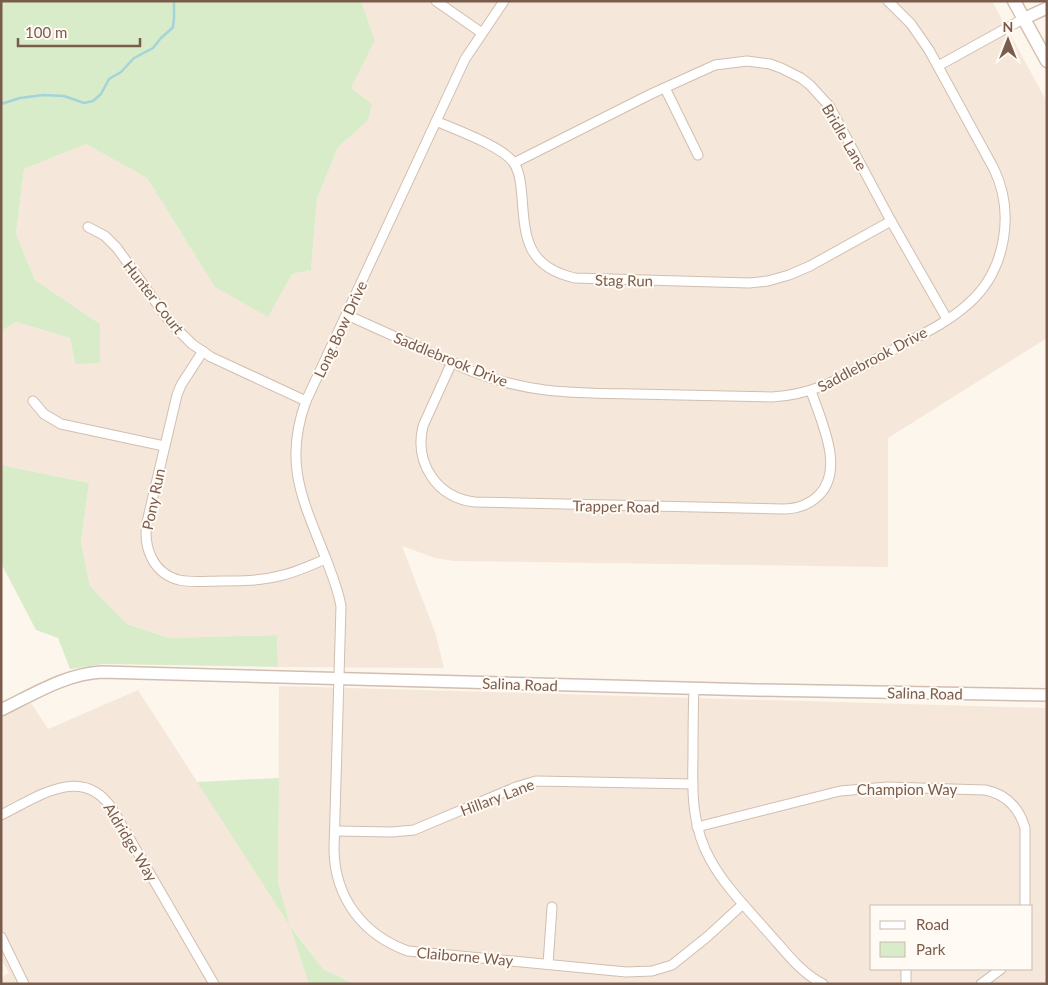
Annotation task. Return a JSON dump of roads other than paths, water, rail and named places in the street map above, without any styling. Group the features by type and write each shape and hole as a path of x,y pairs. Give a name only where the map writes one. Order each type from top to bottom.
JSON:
{"main road":[{"path":"1014,1 1047,61"}],"street":[{"path":"436,1 482,33"},
{"name":"Long Bow Drive","path":"340,679 341,606 336,583 302,496 296,474 296,440 302,414 306,401 465,59 504,1"},
{"name":"Saddlebrook Drive","path":"347,315 491,379 511,385 548,391 772,396 797,395 839,380 947,319 970,303 983,288 996,266 1005,232 1005,208 998,179 938,66 911,24 888,1"},
{"path":"938,66 1023,19 1047,8"},
{"name":"Bridle Lane","path":"514,163 707,68 734,61 770,64 801,78 818,92 835,115 891,221 947,319"},
{"path":"665,88 698,155"},
{"path":"436,121 496,149 514,163"},
{"name":"Stag Run","path":"514,163 520,183 525,234 531,248 540,261 551,270 564,276 575,278 749,283 768,281 789,276 891,221"},
{"name":"Hunter Court","path":"88,227 105,236 117,248 170,322 192,344 203,352 306,401"},
{"name":"Pony Run","path":"203,352 181,385 177,395 146,522 145,539 154,562 166,574 173,578 185,580 263,579 281,576 326,558"},
{"name":"Trapper Road","path":"452,362 423,426 420,437 421,450 429,474 441,488 460,499 475,502 783,509 803,506 815,498 824,488 831,467 830,452 812,391"},
{"path":"33,401 44,414 61,424 164,446"},
{"name":"Salina Road","path":"1,710 58,682 91,673 1047,695"},
{"name":"Claiborne Way","path":"340,679 334,861 341,890 357,918 374,935 396,947 420,953 639,972 662,969 672,965 686,955 743,904"},
{"path":"694,688 693,807 697,827 710,860 743,904 797,964 823,984"},
{"name":"Hillary Lane","path":"336,831 392,832 414,830 516,786 536,781 693,784"},
{"name":"Aldridge Way","path":"1,815 58,788 77,786 89,788 99,793 113,810 214,984"},
{"name":"Champion Way","path":"697,827 827,794 856,789 888,787 994,791 1010,800 1023,821 1025,828 1025,905"},
{"path":"548,964 552,907"},
{"path":"1,937 24,984"},
{"path":"906,970 906,984"},
{"path":"981,984 1000,970"}],"waterway":[{"path":"1,104 20,98 43,95 64,96 84,103 93,101 101,94 109,79 121,72 134,58 153,48 173,27 174,1"}]}
